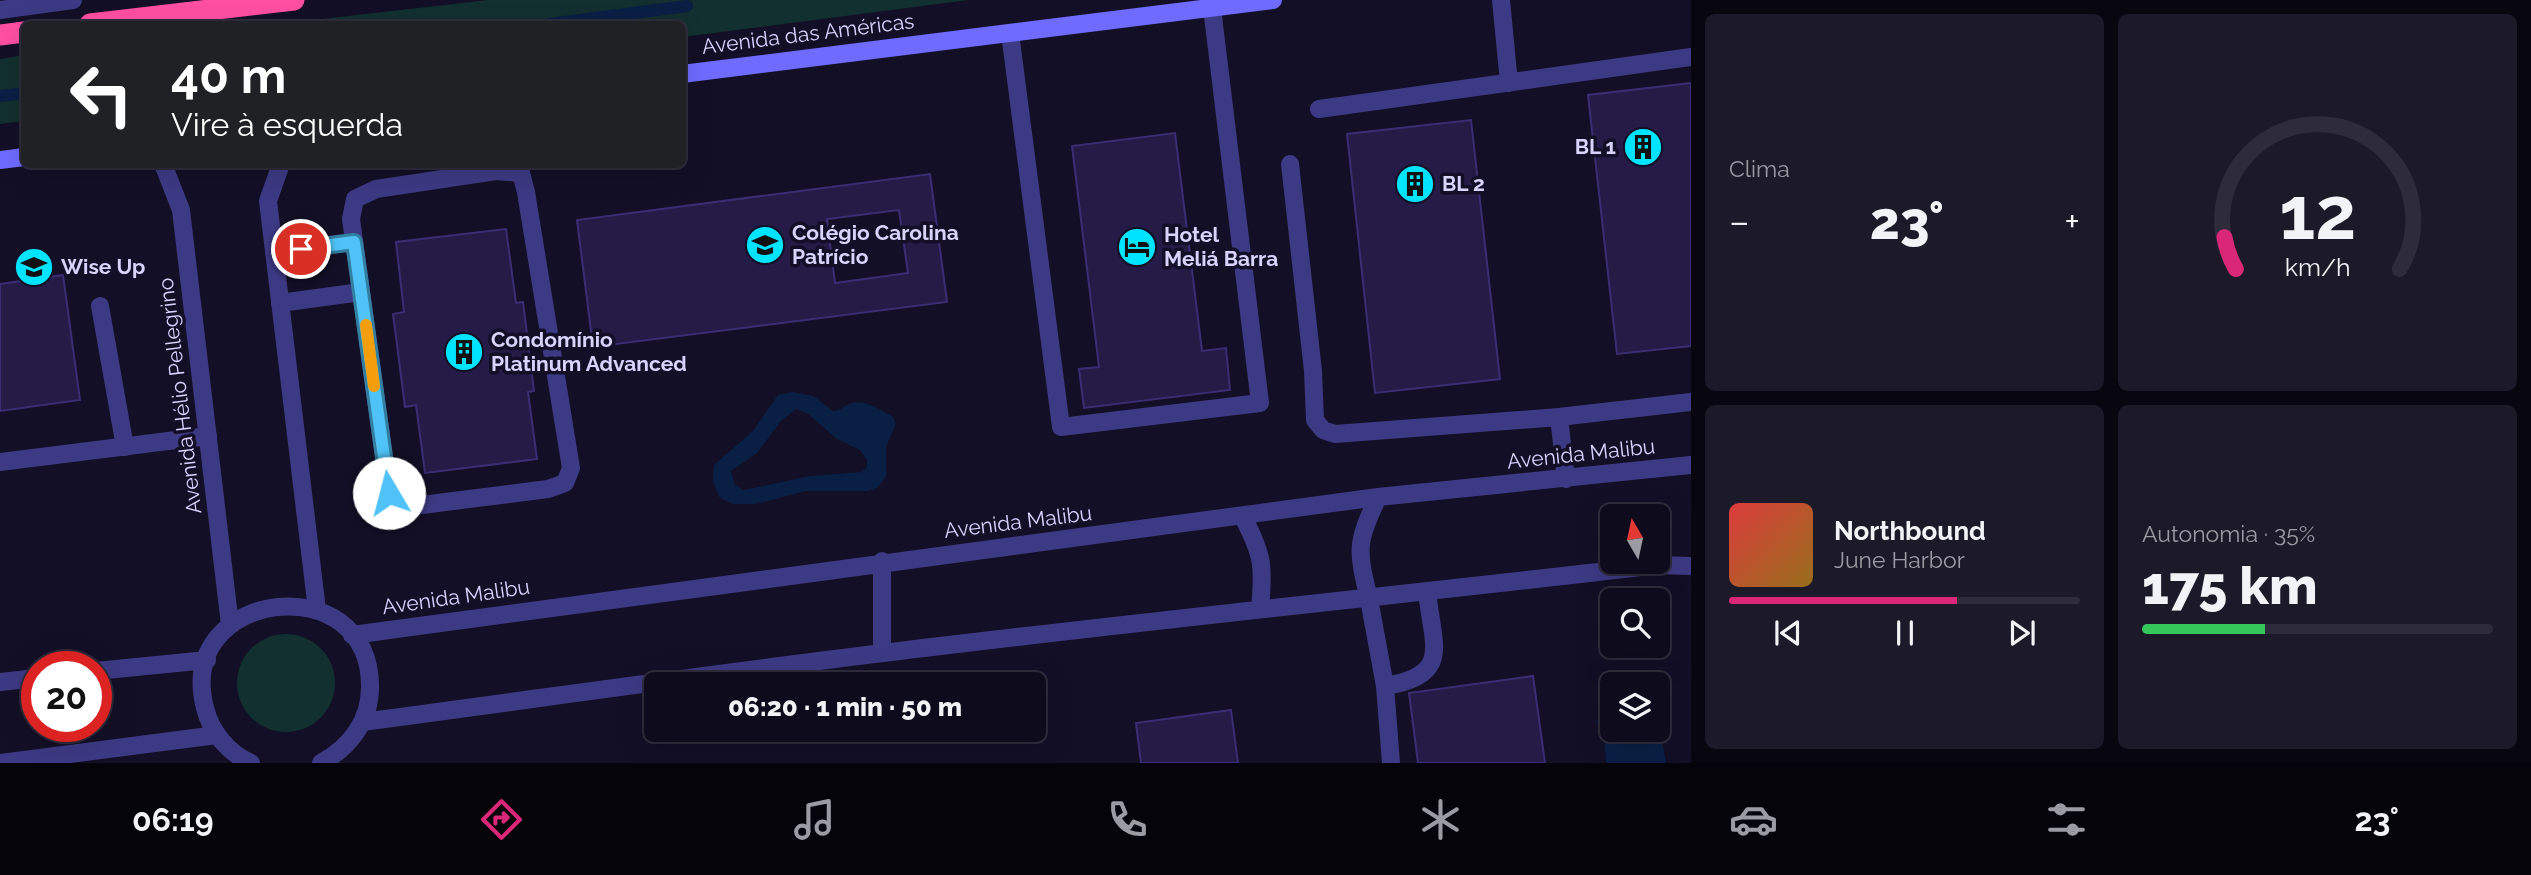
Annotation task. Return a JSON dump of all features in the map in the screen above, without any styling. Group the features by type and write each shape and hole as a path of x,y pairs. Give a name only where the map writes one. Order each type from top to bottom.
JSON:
{"highway":[{"path":"116,21 294,0"},
{"path":"0,35 21,32"}],"main road":[{"name":"Avenida das Américas","path":"686,74 1273,0"},
{"path":"0,160 21,157"}],"street":[{"path":"0,10 73,0"},
{"path":"1501,0 1509,83"},
{"path":"1010,33 1060,427 1247,404 1260,402 1212,8"},
{"path":"1319,109 1691,57"},
{"path":"1290,164 1313,371 1315,420 1323,430 1335,434 1559,417 1691,402"},
{"name":"Avenida Hélio Pellegrino","path":"165,168 181,210 230,625"},
{"path":"280,168 268,201 317,610"},
{"path":"496,172 521,173 571,468 565,483 548,489 414,506 396,505 389,493 361,292 351,219 355,199 376,189 496,172"},
{"path":"274,252 354,242"},
{"path":"280,303 361,292"},
{"path":"100,306 125,447"},
{"path":"1559,417 1566,479"},
{"path":"0,462 208,436"},
{"name":"Avenida Malibu","path":"352,635 882,561 1243,517 1378,497 1691,465"},
{"path":"1378,497 1361,533 1360,542 1384,686 1391,763"},
{"path":"1243,517 1260,549 1260,609"},
{"path":"882,561 882,653"},
{"path":"362,722 882,653 1659,565 1691,566"},
{"path":"1384,686 1412,682 1424,675 1434,659 1427,592"},
{"path":"248,762 217,735 202,699 206,660 216,641 230,625 251,611 275,604 317,610 334,619 352,635 368,668 370,686 362,722 355,735 328,761"},
{"path":"112,669 206,660"},
{"path":"0,682 21,680"},
{"path":"0,763 217,735"}],"green space":[{"path":"488,0 969,0 686,37 686,21 304,21"},
{"path":"21,56 21,121 0,124 0,59"},
{"path":"286,634 305,638 321,648 331,664 335,683 331,702 321,718 305,728 286,732 267,728 251,718 241,702 237,683 241,664 251,648 267,638"}],"water":[{"path":"792,392 813,396 833,411 849,404 861,403 878,408 893,417 896,424 886,447 886,477 878,487 868,491 806,491 756,504 733,504 719,497 713,480 714,465 753,431 778,395","holes":["796,409 808,414 837,439 860,450 867,460 867,467 862,472 810,476 744,490 735,485 731,471 757,453 781,421"]},
{"path":"1604,742 1662,742 1666,763 1606,763"}],"building":[{"path":"1691,83 1691,346 1617,354 1588,95"},
{"path":"1471,120 1500,379 1375,393 1347,134"},
{"name":"Hotel Meliá Barra","path":"1175,133 1202,351 1226,348 1230,390 1084,408 1079,369 1099,367 1072,146"},
{"path":"930,174 947,302 593,347 577,220","holes":["899,210 908,273 835,283 827,219"]},
{"name":"Condomínio Platinum Advanced","path":"506,229 516,303 523,302 534,391 528,392 537,459 425,473 416,405 405,407 393,314 404,312 396,242"},
{"path":"63,275 80,400 0,411 0,284"},
{"path":"1533,676 1545,763 1418,763 1409,693"},
{"path":"1231,710 1238,763 1141,763 1136,723"}],"waterway":[{"path":"572,21 687,6"},
{"path":"0,96 21,93"}],"slow traffic":[{"path":"366,325 374,386"}],"place":[{"name":"BL 1","path":"1643,147"},
{"name":"BL 2","path":"1415,184"},
{"name":"Colégio Carolina Patrício","path":"765,245"},
{"name":"Hotel Meliá Barra","path":"1137,247"},
{"name":"Wise Up","path":"34,267"},
{"name":"Condomínio Platinum Advanced","path":"464,352"}],"route":[{"path":"301,249 354,242 389,493"}]}
